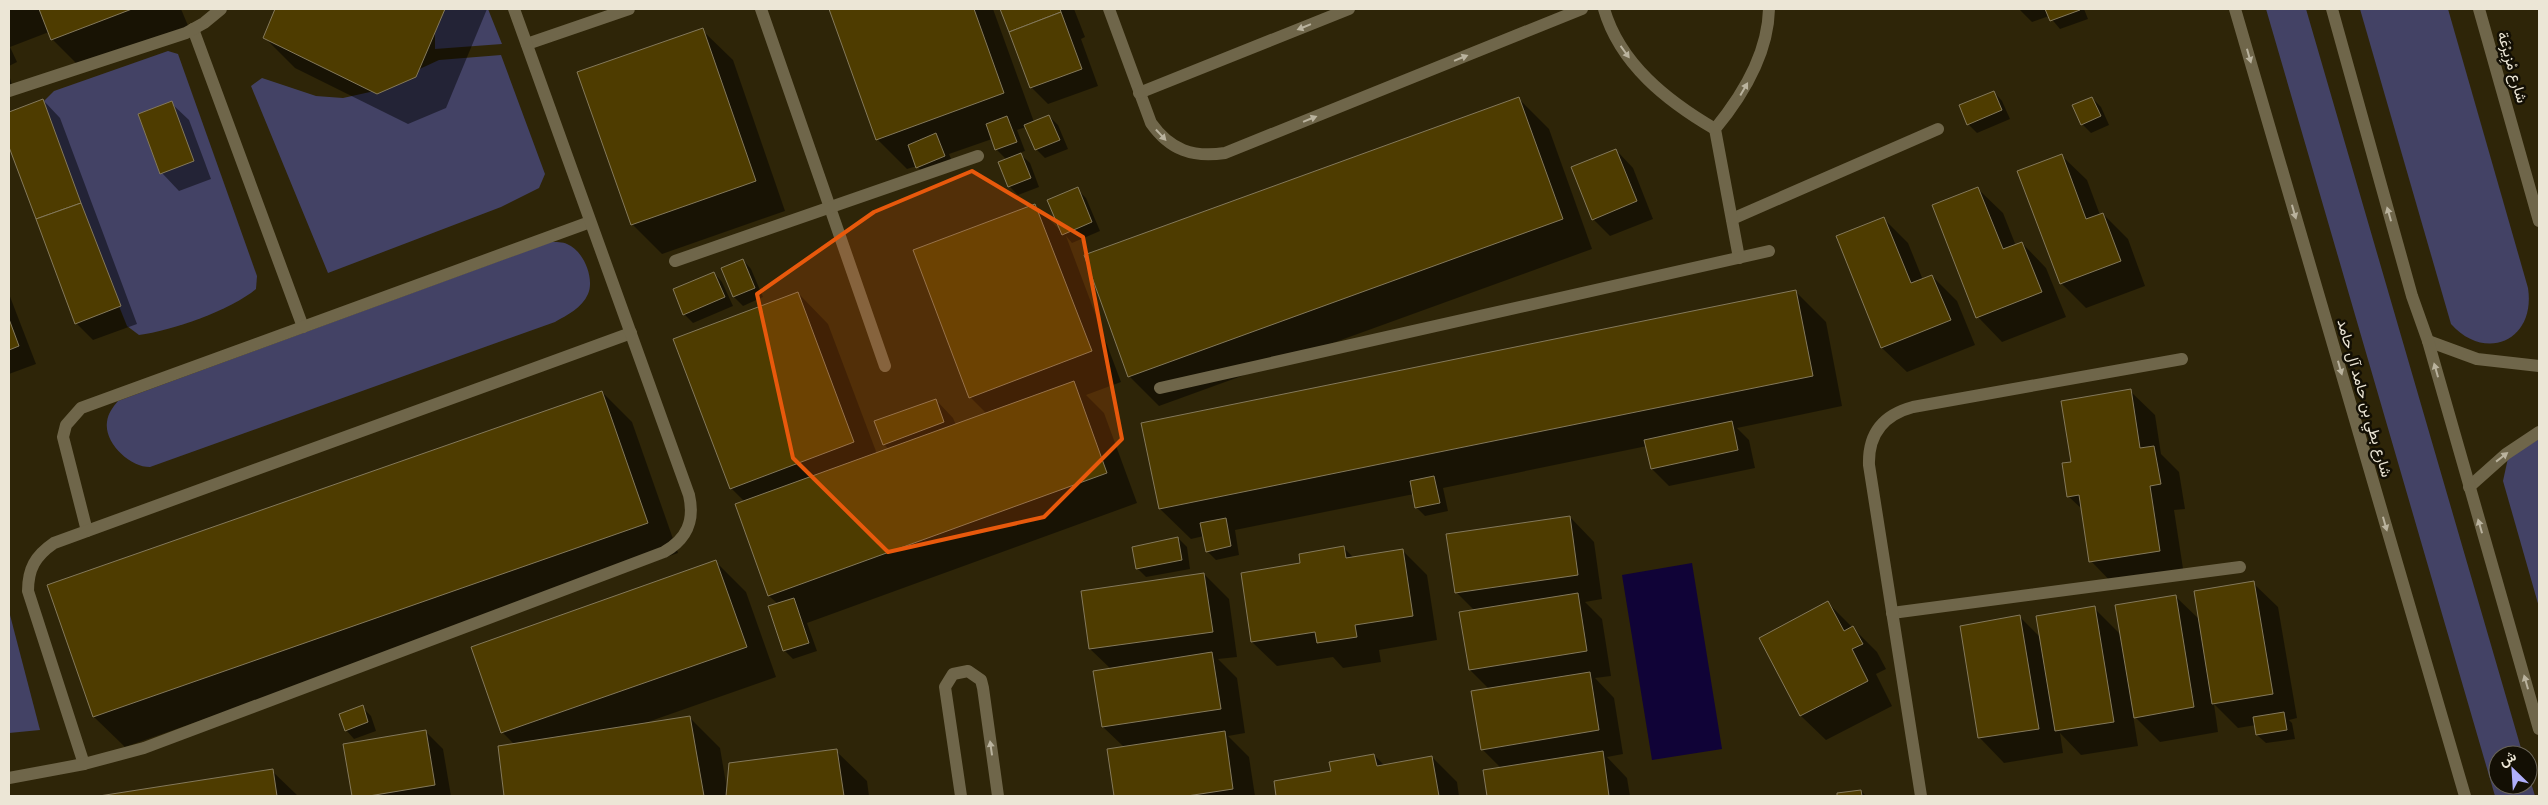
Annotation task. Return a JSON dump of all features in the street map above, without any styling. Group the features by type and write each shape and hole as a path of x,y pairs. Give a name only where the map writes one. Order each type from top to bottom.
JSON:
{"street":[{"path":"9,91 193,30 222,9"},
{"path":"9,778 84,764 144,748 664,552 676,545 686,533 691,521 690,502 514,9"},
{"path":"527,44 629,9"},
{"path":"761,9 885,366"},
{"path":"1110,9 1151,123 1161,137 1174,148 1190,154 1208,156 1225,153 1582,9"},
{"path":"1139,93 1349,9"},
{"path":"1604,9 1610,28 1624,53 1642,73 1689,114 1716,129"},
{"path":"1739,258 1716,129 1745,88 1756,65 1764,43 1769,9"},
{"name":"شارع بطي بن حامد آل حامد","path":"2235,9 2465,796"},
{"path":"2332,9 2412,296 2428,341 2539,729"},
{"name":"شارع مْزِيرْعَة","path":"2479,9 2539,221"},
{"path":"193,30 304,327"},
{"path":"1732,219 1938,129"},
{"path":"675,261 978,156"},
{"path":"87,531 64,448 66,426 72,416 81,408 590,222"},
{"path":"1160,388 1769,251"},
{"path":"84,764 28,592 28,576 33,563 41,551 54,543 631,333"},
{"path":"2428,341 2477,360 2502,364 2539,366"},
{"path":"1921,796 1868,452 1878,427 1899,411 1912,407 2182,359"},
{"path":"2469,487 2506,454 2539,432"},
{"path":"1892,613 2240,567"},
{"path":"961,796 945,687 953,674 968,671 980,680 983,688 998,796"}],"highlighted area":[{"path":"972,171 1083,237 1122,439 1044,517 888,552 793,458 757,294 874,212"}],"shaded area":[{"path":"442,9 488,9 502,44 435,49 435,33"},
{"path":"2266,9 2306,9 2520,745 2488,745 2488,772"},
{"path":"2360,9 2448,9 2528,288 2528,306 2524,321 2516,333 2506,340 2493,343 2479,342 2465,336 2451,324"},
{"path":"168,51 178,54 257,276 256,289 216,312 167,329 139,335 127,326 43,118 42,103 54,91"},
{"path":"501,55 545,174 539,188 501,207 328,273 251,86 262,78 316,96 343,98 370,92 439,60"},
{"path":"551,242 565,243 573,247 583,258 590,280 588,294 582,303 574,311 555,322 150,467 134,463 127,458 110,438 107,422 111,410 118,401"},
{"path":"2539,439 2539,607 2503,481 2508,458"},
{"path":"1692,563 1722,749 1652,760 1622,575"},
{"path":"10,615 40,730 9,733"},
{"path":"2495,795 2535,796 2495,796"}],"building":[{"path":"39,9 132,9 51,40"},
{"path":"275,9 445,9 416,77 377,94 263,38"},
{"path":"829,9 974,9 1004,93 876,140"},
{"path":"1000,9 1060,9 1061,12 1009,32"},
{"path":"2045,9 2079,9 2080,10 2050,21"},
{"path":"1061,12 1082,69 1030,88 1009,32"},
{"path":"703,28 756,181 631,225 577,72"},
{"path":"1994,91 2002,110 1967,125 1959,105"},
{"path":"1519,97 1563,219 1128,377 1084,255"},
{"path":"2092,97 2101,116 2081,125 2072,105"},
{"path":"43,99 81,203 36,219 9,147 9,112"},
{"path":"172,101 194,161 160,174 138,114"},
{"path":"1049,115 1060,140 1035,150 1024,125"},
{"path":"1007,116 1017,142 995,150 986,124"},
{"path":"936,133 945,156 916,168 908,145"},
{"path":"1616,149 1637,201 1592,220 1571,167"},
{"path":"1021,153 1031,178 1008,187 998,162"},
{"path":"2062,154 2086,219 2103,213 2121,261 2060,284 2017,171"},
{"path":"1078,187 1092,222 1062,235 1047,200"},
{"path":"1978,187 2003,249 2022,242 2042,292 1976,318 1932,205"},
{"path":"81,203 121,306 75,324 36,219"},
{"path":"1035,204 1092,351 969,398 913,250"},
{"path":"1884,217 1911,283 1932,275 1951,320 1881,348 1836,236"},
{"path":"743,259 755,288 733,297 721,268"},
{"path":"714,272 725,297 683,315 673,289"},
{"path":"1796,290 1813,376 1159,509 1141,423"},
{"path":"798,292 854,442 730,489 673,339"},
{"path":"9,319 19,346 9,350"},
{"path":"1074,381 1107,473 768,596 735,504"},
{"path":"2131,389 2140,448 2154,446 2161,484 2150,486 2160,551 2089,562 2079,495 2067,497 2062,463 2071,462 2061,401"},
{"path":"602,391 648,523 93,717 47,585"},
{"path":"936,399 944,422 883,445 874,421"},
{"path":"1732,421 1738,450 1651,469 1644,440"},
{"path":"1434,476 1440,503 1415,508 1410,481"},
{"path":"1570,516 1578,575 1455,593 1446,534"},
{"path":"1226,518 1231,546 1206,552 1200,523"},
{"path":"1178,537 1182,560 1136,569 1132,547"},
{"path":"1344,546 1346,558 1403,549 1413,616 1355,625 1357,637 1317,643 1315,632 1251,642 1241,573 1300,563 1299,554"},
{"path":"716,560 747,647 501,733 471,647"},
{"path":"1204,573 1213,632 1089,649 1081,591"},
{"path":"2254,581 2273,694 2212,704 2194,591"},
{"path":"1578,593 1587,651 1469,670 1459,612"},
{"path":"2176,595 2194,707 2134,718 2115,605"},
{"path":"794,598 809,643 783,651 768,606"},
{"path":"1828,601 1844,631 1853,626 1863,644 1852,649 1868,681 1800,716 1759,638"},
{"path":"2095,606 2114,722 2055,731 2036,616"},
{"path":"2020,615 2039,729 1978,738 1960,626"},
{"path":"1212,652 1221,709 1102,727 1093,671"},
{"path":"1590,672 1599,730 1481,750 1471,691"},
{"path":"363,705 368,722 345,731 339,714"},
{"path":"2284,712 2287,730 2256,735 2253,717"},
{"path":"690,716 704,796 504,796 498,746"},
{"path":"426,730 435,785 369,796 352,796 343,744"},
{"path":"1225,731 1233,789 1187,796 1114,796 1107,749"},
{"path":"837,749 844,796 726,796 729,763"},
{"path":"1603,751 1609,796 1487,796 1483,770"},
{"path":"1374,754 1377,766 1432,756 1439,796 1276,796 1274,781 1331,771 1329,762"},
{"path":"273,769 277,796 99,796"},
{"path":"1861,790 1862,796 1837,796 1837,793"}]}
